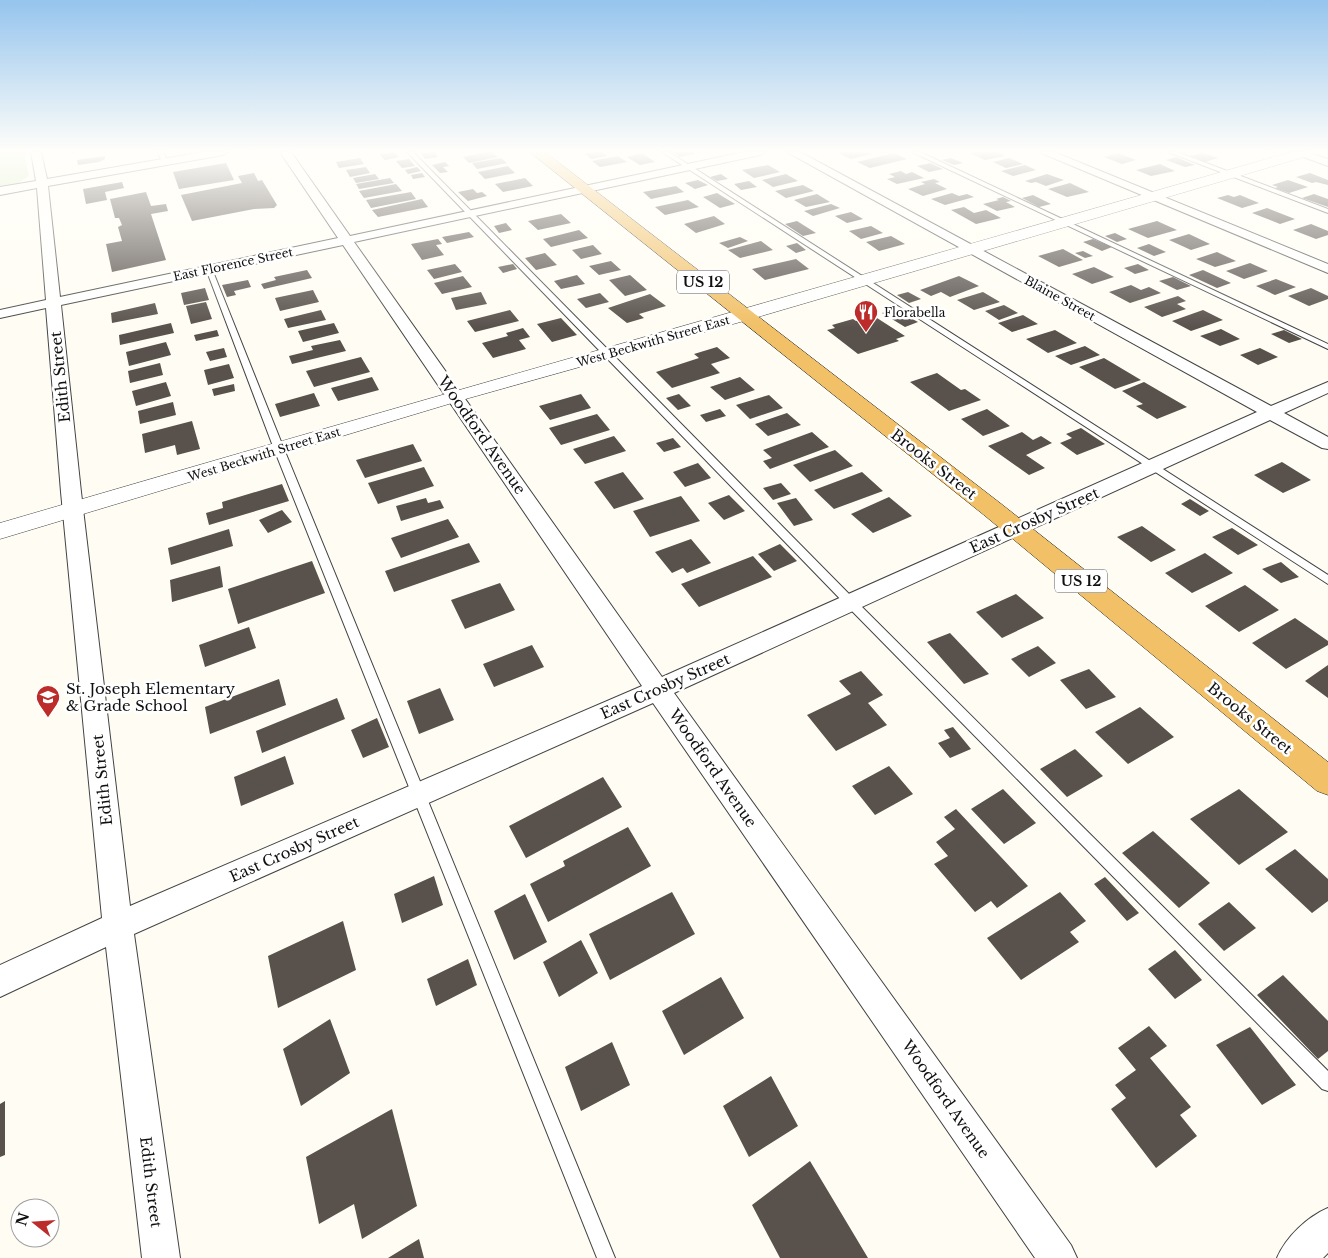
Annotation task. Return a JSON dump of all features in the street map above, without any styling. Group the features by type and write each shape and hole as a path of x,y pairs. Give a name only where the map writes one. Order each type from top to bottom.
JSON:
{"highway":[{"name":"Brooks Street","path":"611,211 1017,529 1328,781"}],"street":[{"name":"Edith Street","path":"44,211 73,511 118,926 161,1258"},
{"name":"Woodford Avenue","path":"326,211 658,690 1058,1258"},
{"name":"East Florence Street","path":"0,314 486,211"},
{"name":"Blaine Street","path":"900,211 1328,444"},
{"name":"West Beckwith Street East","path":"0,531 73,511 455,396 864,281 1102,211"},
{"path":"1187,211 1328,269"},
{"name":"East Crosby Street","path":"0,981 118,926 658,690 1328,387"},
{"path":"1296,1258 1328,1227"}],"lane":[{"path":"467,211 851,603 1328,1083"},
{"path":"756,211 1328,580"},
{"path":"1040,211 1328,346"},
{"path":"209,269 279,449 606,1258"}],"building":[{"path":"113,211 168,211 151,214 166,260 112,272 106,244 122,241 118,227 122,225 119,218 115,218"},
{"path":"188,211 245,211 192,221"},
{"path":"373,211 409,211 378,217"},
{"path":"660,211 683,211 665,215"},
{"path":"805,211 831,211 813,216"},
{"path":"952,211 970,211 974,213 987,211 1001,218 976,224"},
{"path":"1259,211 1274,211 1295,219 1280,224 1252,213"},
{"path":"851,212 863,219 847,223 835,216"},
{"path":"561,214 571,223 538,230 528,221"},
{"path":"714,216 725,224 696,233 684,224"},
{"path":"797,221 816,233 803,236 785,224"},
{"path":"1157,221 1177,230 1148,238 1128,229"},
{"path":"506,223 512,230 499,233 494,226"},
{"path":"1311,224 1328,231 1328,235 1316,239 1293,230"},
{"path":"871,226 883,233 861,239 849,231"},
{"path":"579,230 588,238 551,247 543,239"},
{"path":"469,232 474,237 447,243 442,237"},
{"path":"1115,233 1127,239 1117,242 1105,236"},
{"path":"1189,234 1210,244 1191,250 1169,240"},
{"path":"891,236 905,244 879,251 866,242"},
{"path":"740,237 748,241 728,248 719,243"},
{"path":"438,239 442,244 436,245 444,255 422,260 411,244"},
{"path":"1093,239 1112,247 1102,251 1083,242"},
{"path":"761,241 773,250 740,258 728,250"},
{"path":"797,243 806,250 796,253 786,246"},
{"path":"1149,244 1166,252 1154,256 1137,248"},
{"path":"593,245 602,254 581,259 572,250"},
{"path":"1063,249 1083,260 1059,267 1038,256"},
{"path":"1083,251 1093,256 1085,258 1075,253"},
{"path":"1217,252 1236,261 1215,267 1196,259"},
{"path":"545,253 557,265 536,270 525,258"},
{"path":"796,259 809,269 765,280 752,269"},
{"path":"611,261 621,270 599,275 589,266"},
{"path":"1250,263 1268,271 1244,279 1226,271"},
{"path":"455,264 462,272 434,279 427,270"},
{"path":"513,264 517,269 503,273 498,267"},
{"path":"1138,264 1149,270 1135,274 1124,268"},
{"path":"1094,267 1114,277 1092,284 1072,274"},
{"path":"307,270 312,278 264,289 261,284 276,280 274,277"},
{"path":"1203,270 1231,283 1217,288 1189,275"},
{"path":"577,275 585,284 561,289 554,281"},
{"path":"630,275 647,290 625,296 609,280"},
{"path":"463,276 472,287 442,294 434,283"},
{"path":"959,276 979,286 950,297 941,292 931,296 920,290"},
{"path":"1173,277 1191,286 1177,290 1159,281"},
{"path":"1276,279 1296,287 1275,295 1256,286"},
{"path":"248,280 251,287 234,291 236,295 227,297 222,285"},
{"path":"1131,285 1141,290 1149,287 1161,293 1130,303 1109,292"},
{"path":"205,288 209,300 184,305 181,293"},
{"path":"1311,288 1328,296 1328,299 1309,306 1288,296"},
{"path":"313,290 319,302 280,311 275,298"},
{"path":"481,292 487,304 456,310 451,298"},
{"path":"908,292 921,299 909,303 897,295"},
{"path":"983,292 1000,302 974,310 957,300"},
{"path":"600,293 609,302 586,308 577,299"},
{"path":"650,294 666,306 639,314 644,318 627,323 608,308"},
{"path":"1178,296 1186,301 1177,304 1186,309 1162,317 1144,307"},
{"path":"206,302 212,319 191,324 186,306"},
{"path":"155,303 158,314 112,323 111,313"},
{"path":"1004,305 1018,313 999,320 985,311"},
{"path":"894,309 918,322 905,327 882,313"},
{"path":"321,310 326,320 288,328 284,319"},
{"path":"510,310 519,321 475,332 467,321"},
{"path":"1203,310 1223,320 1191,331 1172,321"},
{"path":"1023,315 1038,324 1012,332 998,323"},
{"path":"561,318 577,335 552,342 537,324"},
{"name":"Florabella","path":"877,318 905,336 896,339 899,341 858,354 827,330 835,328 832,325 853,319 856,321 863,319 867,321"},
{"path":"171,323 174,333 120,345 119,335"},
{"path":"334,323 339,333 303,342 298,331"},
{"path":"523,328 530,337 519,340 526,349 493,358 482,343 508,336 506,333"},
{"path":"1221,329 1240,339 1220,346 1200,336"},
{"path":"217,330 219,336 196,341 194,335"},
{"path":"1055,330 1077,343 1048,353 1026,339"},
{"path":"1284,330 1302,339 1289,343 1271,334"},
{"path":"340,340 346,351 292,364 289,356 313,350 311,346"},
{"path":"166,342 171,355 129,366 126,352"},
{"path":"1085,346 1100,355 1071,365 1055,356"},
{"path":"717,347 730,358 711,364 720,373 672,388 656,372 699,358 694,354"},
{"path":"224,348 227,357 210,361 206,352"},
{"path":"1260,348 1278,357 1258,365 1240,355"},
{"path":"361,357 370,372 314,387 306,371"},
{"path":"1104,358 1141,380 1115,389 1079,367"},
{"path":"160,363 163,375 130,383 128,371"},
{"path":"229,364 234,378 208,385 204,370"},
{"path":"937,373 961,390 965,389 981,400 949,411 910,382"},
{"path":"372,377 379,390 338,401 331,388"},
{"path":"740,377 755,390 725,400 710,387"},
{"path":"166,382 171,396 136,406 132,391"},
{"path":"1144,382 1187,407 1157,419 1136,406 1143,404 1122,391"},
{"path":"234,384 235,391 214,396 212,389"},
{"path":"314,393 320,406 280,417 275,404"},
{"path":"581,394 591,408 550,420 539,406"},
{"path":"679,394 691,406 678,410 666,398"},
{"path":"769,395 783,408 750,419 736,405"},
{"path":"173,402 176,415 140,424 138,411"},
{"path":"720,409 726,416 706,422 700,415"},
{"path":"987,409 1010,426 983,436 961,419"},
{"path":"787,413 801,425 768,436 755,424"},
{"path":"597,414 610,430 561,445 549,428"},
{"path":"192,421 200,449 177,455 175,445 145,453 142,434"},
{"path":"1081,428 1105,444 1077,455 1060,443 1072,438 1066,434"},
{"path":"812,432 829,447 770,469 763,461 772,458 763,450"},
{"path":"1022,432 1033,440 1041,436 1052,443 1026,455 1045,468 1029,475 988,446"},
{"path":"614,436 626,451 585,464 573,449"},
{"path":"673,438 681,447 664,452 656,443"},
{"path":"413,444 422,461 365,478 356,460"},
{"path":"835,450 853,466 810,482 793,465"},
{"path":"1282,462 1311,480 1283,493 1254,475"},
{"path":"698,463 711,478 685,487 673,472"},
{"path":"424,467 434,486 378,504 368,483"},
{"path":"623,472 644,499 614,509 594,482"},
{"path":"862,472 883,491 834,509 814,490"},
{"path":"781,483 791,494 773,500 763,488"},
{"path":"282,484 289,501 209,525 206,513 223,508 222,502"},
{"path":"729,495 745,511 724,520 708,503"},
{"path":"681,496 700,521 650,537 633,511"},
{"path":"889,497 912,516 873,533 851,514"},
{"path":"426,498 428,503 440,500 444,508 401,521 396,506"},
{"path":"796,498 813,520 794,526 777,503"},
{"path":"1190,499 1209,511 1200,516 1181,504"},
{"path":"282,510 292,522 268,533 259,520"},
{"path":"448,519 459,537 401,558 391,538"},
{"path":"1142,526 1176,550 1151,562 1117,537"},
{"path":"1232,528 1258,545 1238,555 1212,537"},
{"path":"229,529 233,546 171,565 168,548"},
{"path":"691,539 711,563 687,573 683,568 672,573 655,552"},
{"path":"469,543 480,562 394,592 385,571"},
{"path":"780,544 797,561 774,571 758,554"},
{"path":"1205,553 1233,573 1192,593 1165,573"},
{"path":"753,556 772,577 699,607 681,584"},
{"path":"312,561 325,593 238,624 228,589"},
{"path":"1281,562 1299,577 1281,583 1262,569"},
{"path":"220,566 223,587 172,602 170,580"},
{"path":"500,583 515,610 465,629 451,600"},
{"path":"1245,585 1279,610 1239,632 1205,606"},
{"path":"1016,594 1044,618 1002,638 976,612"},
{"path":"1295,618 1328,641 1328,645 1286,669 1252,643"},
{"path":"249,627 256,648 205,667 199,645"},
{"path":"950,633 989,674 964,684 927,642"},
{"path":"532,645 544,667 494,687 483,664"},
{"path":"1038,646 1056,663 1029,677 1011,659"},
{"path":"1328,665 1328,698 1305,681"},
{"path":"1089,669 1116,697 1086,709 1060,680"},
{"path":"861,671 883,695 868,703 887,725 836,751 807,715 851,694 839,681"},
{"path":"279,679 286,705 210,734 205,707"},
{"path":"440,688 454,720 419,734 407,701"},
{"path":"337,698 345,719 262,753 256,731"},
{"path":"1140,707 1174,737 1128,764 1095,732"},
{"path":"377,718 389,747 363,758 351,730"},
{"path":"953,727 971,749 950,758 938,743 950,738 944,730"},
{"path":"1075,749 1103,776 1067,797 1040,769"},
{"path":"285,756 294,784 241,806 234,777"},
{"path":"889,766 913,794 875,815 852,786"},
{"path":"603,777 622,807 526,858 509,826"},
{"path":"1003,789 1036,823 1004,844 971,809"},
{"path":"1239,789 1288,832 1239,865 1190,819"},
{"path":"956,809 1028,886 997,908 991,901 975,912 934,864 948,856 936,842 955,829 944,817"},
{"path":"628,827 651,866 548,922 530,884 565,866 563,861"},
{"path":"1153,831 1210,883 1179,908 1122,853"},
{"path":"1295,849 1328,879 1328,901 1312,913 1265,869"},
{"path":"434,876 443,905 402,923 394,894"},
{"path":"1105,877 1139,913 1127,921 1094,884"},
{"path":"672,892 695,934 610,980 589,934"},
{"path":"1060,892 1086,921 1070,932 1079,942 1021,980 987,938"},
{"path":"525,894 547,942 514,960 494,911"},
{"path":"1229,902 1256,928 1224,951 1198,924"},
{"path":"343,921 356,970 278,1008 268,956"},
{"path":"581,940 598,973 559,997 543,962"},
{"path":"1175,950 1202,980 1175,999 1148,969"},
{"path":"468,959 477,985 436,1006 427,979"},
{"path":"1283,975 1328,1021 1328,1051 1318,1059 1257,995"},
{"path":"721,977 744,1018 684,1055 662,1011"},
{"path":"330,1019 350,1073 301,1106 283,1049"},
{"path":"1149,1026 1167,1046 1150,1058 1191,1107 1180,1115 1197,1136 1156,1168 1111,1109 1126,1098 1115,1085 1136,1070 1118,1048"},
{"path":"1250,1027 1296,1085 1262,1105 1216,1045"},
{"path":"612,1042 630,1085 581,1111 565,1067"},
{"path":"771,1076 798,1126 749,1157 723,1106"},
{"path":"5,1101 5,1155 0,1157 0,1104"},
{"path":"392,1109 417,1206 362,1239 354,1204 319,1224 306,1157"},
{"path":"810,1161 868,1258 780,1258 752,1205"},
{"path":"419,1239 424,1258 388,1258"}],"place":[{"name":"Florabella","path":"866,333"},
{"name":"St. Joseph Elementary & Grade School","path":"48,718"}]}
